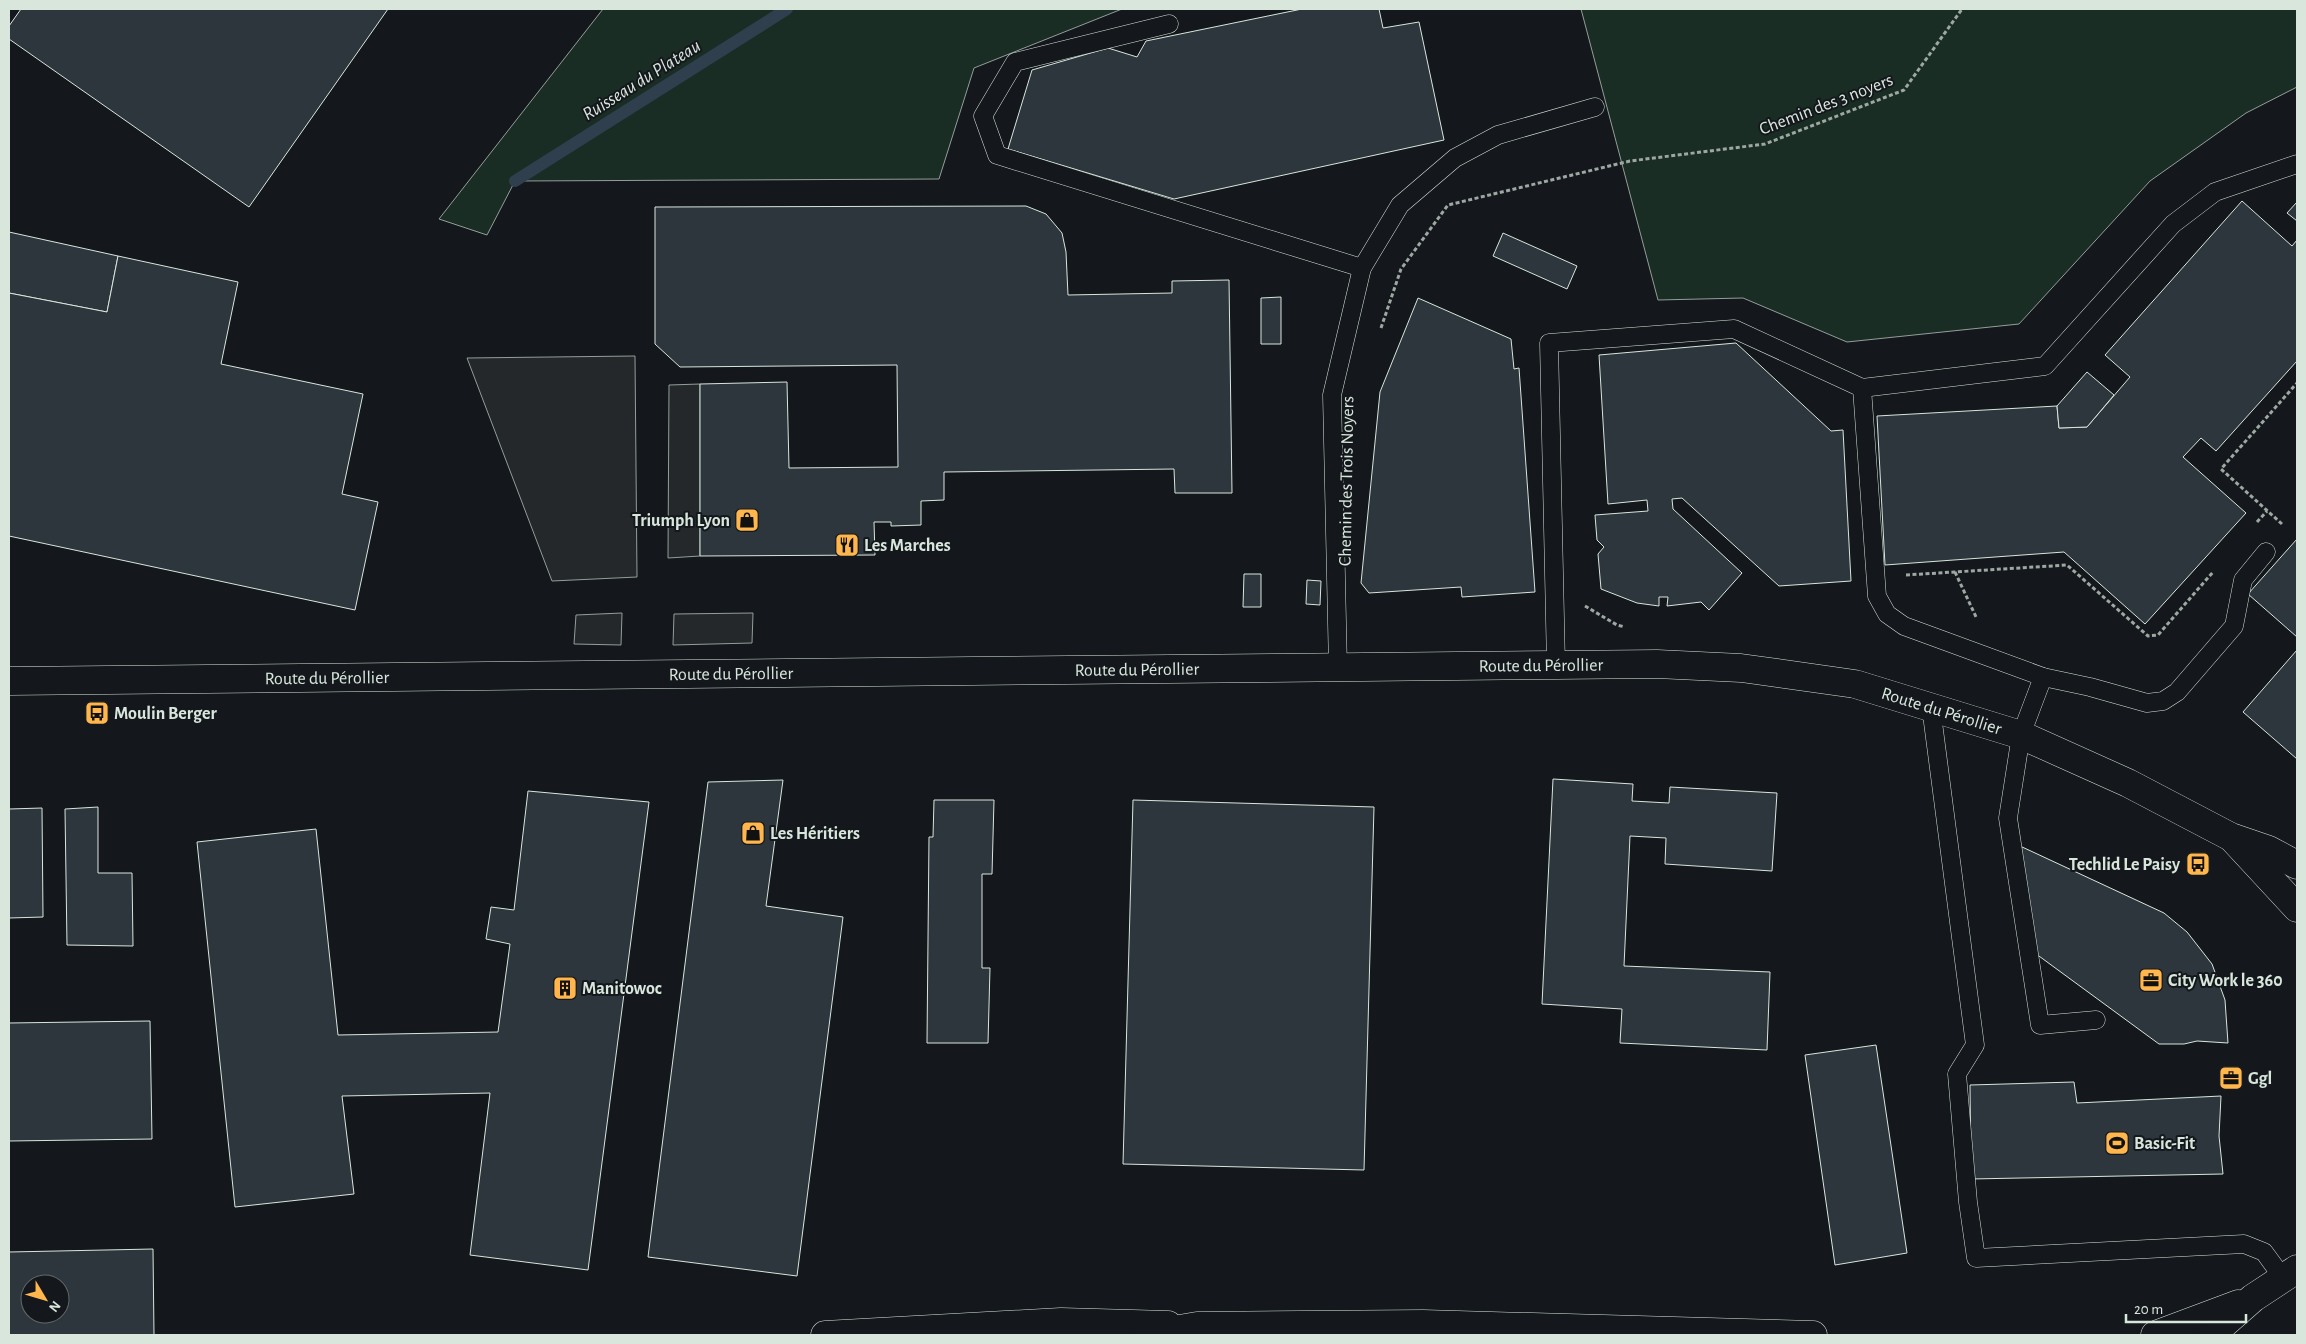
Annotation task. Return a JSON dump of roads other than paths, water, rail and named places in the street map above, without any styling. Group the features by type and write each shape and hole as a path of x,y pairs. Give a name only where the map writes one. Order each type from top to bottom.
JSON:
{"main road":[{"name":"Route du Pérollier","path":"9,682 1657,664 1741,668 1855,684 2021,735 2128,783 2231,837 2269,850 2297,866"},
{"name":"Route du Pérollier","path":"2231,837 2297,908"},
{"path":"2211,1335 2253,1298 2290,1273"},
{"path":"2155,1335 2253,1298"},
{"path":"824,1335 1027,1330 1061,1322 1197,1326 1423,1324 1813,1335"},
{"path":"1145,1335 1197,1326"}],"lane":[{"path":"1169,24 1016,62 983,116 997,155 1362,268"},
{"path":"1338,668 1332,395 1362,268 1400,204 1455,158 1498,135 1595,107"},
{"path":"1556,665 1549,342 1734,329 1862,388 2045,366 2173,224 2215,192 2297,164"},
{"path":"1862,388 1877,596 1887,614 1904,626 2043,678 2090,687 2147,703 2163,701 2177,692 2234,626 2242,580 2266,552"},
{"path":"2043,678 2021,735 2008,818 2040,1025 2096,1020"},
{"path":"1931,707 1975,1045 1957,1074 1968,1202 1976,1258 2244,1244 2264,1252 2290,1273"}],"waterway":[{"name":"Ruisseau du Plateau","path":"515,181 787,9"}],"place":[{"name":"Triumph Lyon","path":"747,520"},
{"name":"Les Marches","path":"847,545"},
{"name":"Moulin Berger","path":"97,713"},
{"name":"Les Héritiers","path":"753,833"},
{"name":"Techlid Le Paisy","path":"2198,864"},
{"name":"City Work le 360","path":"2151,980"},
{"name":"Manitowoc","path":"565,988"},
{"name":"Ggl","path":"2231,1078"},
{"name":"Basic-Fit","path":"2117,1143"}]}
